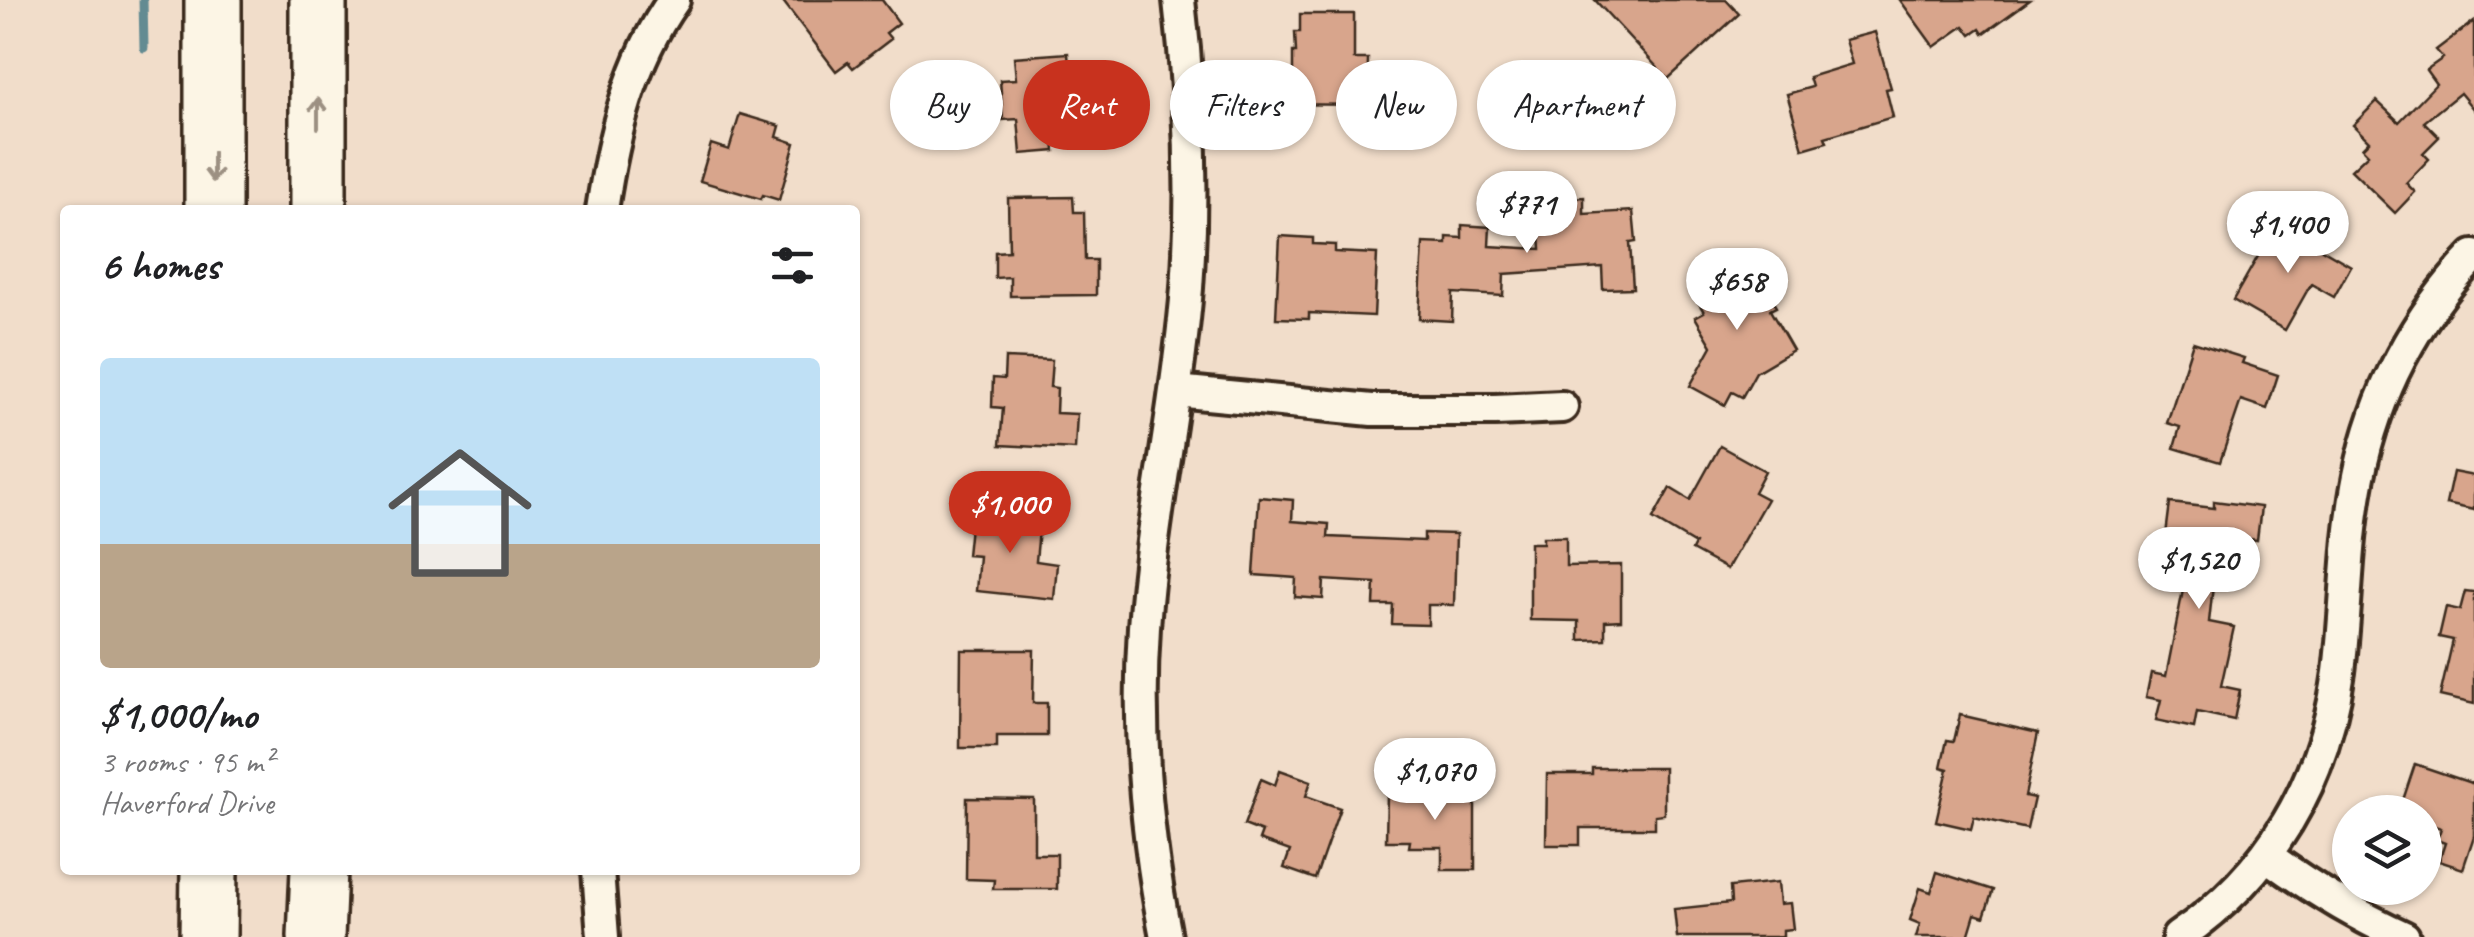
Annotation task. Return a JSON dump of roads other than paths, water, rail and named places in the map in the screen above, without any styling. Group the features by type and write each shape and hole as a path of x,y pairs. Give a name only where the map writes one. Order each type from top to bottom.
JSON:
{"highway":[{"path":"213,0 213,205"},
{"path":"318,0 318,205"},
{"path":"208,937 209,875"},
{"path":"316,937 319,875"}],"street":[{"path":"603,205 629,88 643,54 674,0"},
{"path":"1166,937 1150,846 1141,696 1147,596 1187,286 1191,160 1179,0"},
{"path":"2178,937 2242,884 2267,856 2305,792 2332,714 2354,504 2376,413 2416,330 2474,256"},
{"path":"1176,391 1372,410 1562,407"},
{"path":"2267,856 2333,901 2404,937"},
{"path":"598,875 603,937"}],"waterway":[{"path":"143,0 144,48"}]}
